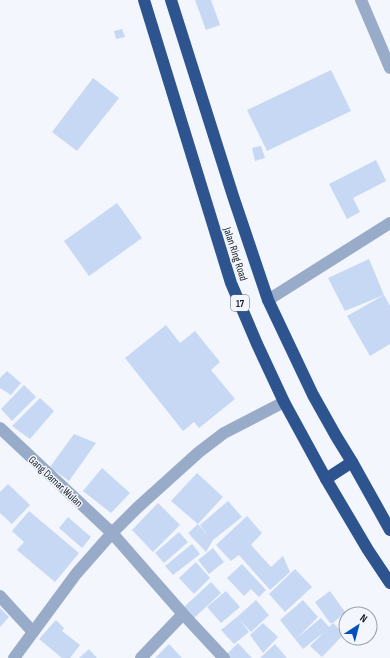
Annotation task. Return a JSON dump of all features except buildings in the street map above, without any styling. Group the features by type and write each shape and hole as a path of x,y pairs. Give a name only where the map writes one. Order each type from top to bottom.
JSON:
{"highway":[{"name":"Jalan Ring Road","path":"144,0 232,283 257,344 284,402 326,479 368,550 390,583"},
{"name":"Jalan Ring Road","path":"171,0 233,196 268,300 313,395 389,524"},
{"path":"326,479 352,462"}],"street":[{"path":"360,0 390,68"},
{"path":"268,300 390,223"},
{"path":"14,658 76,574 112,533 137,508 198,452 224,433 284,402"},
{"name":"Gang Damar Wulan","path":"0,428 112,533 224,658"},
{"path":"0,596 33,632"},
{"path":"141,658 183,614"}]}
